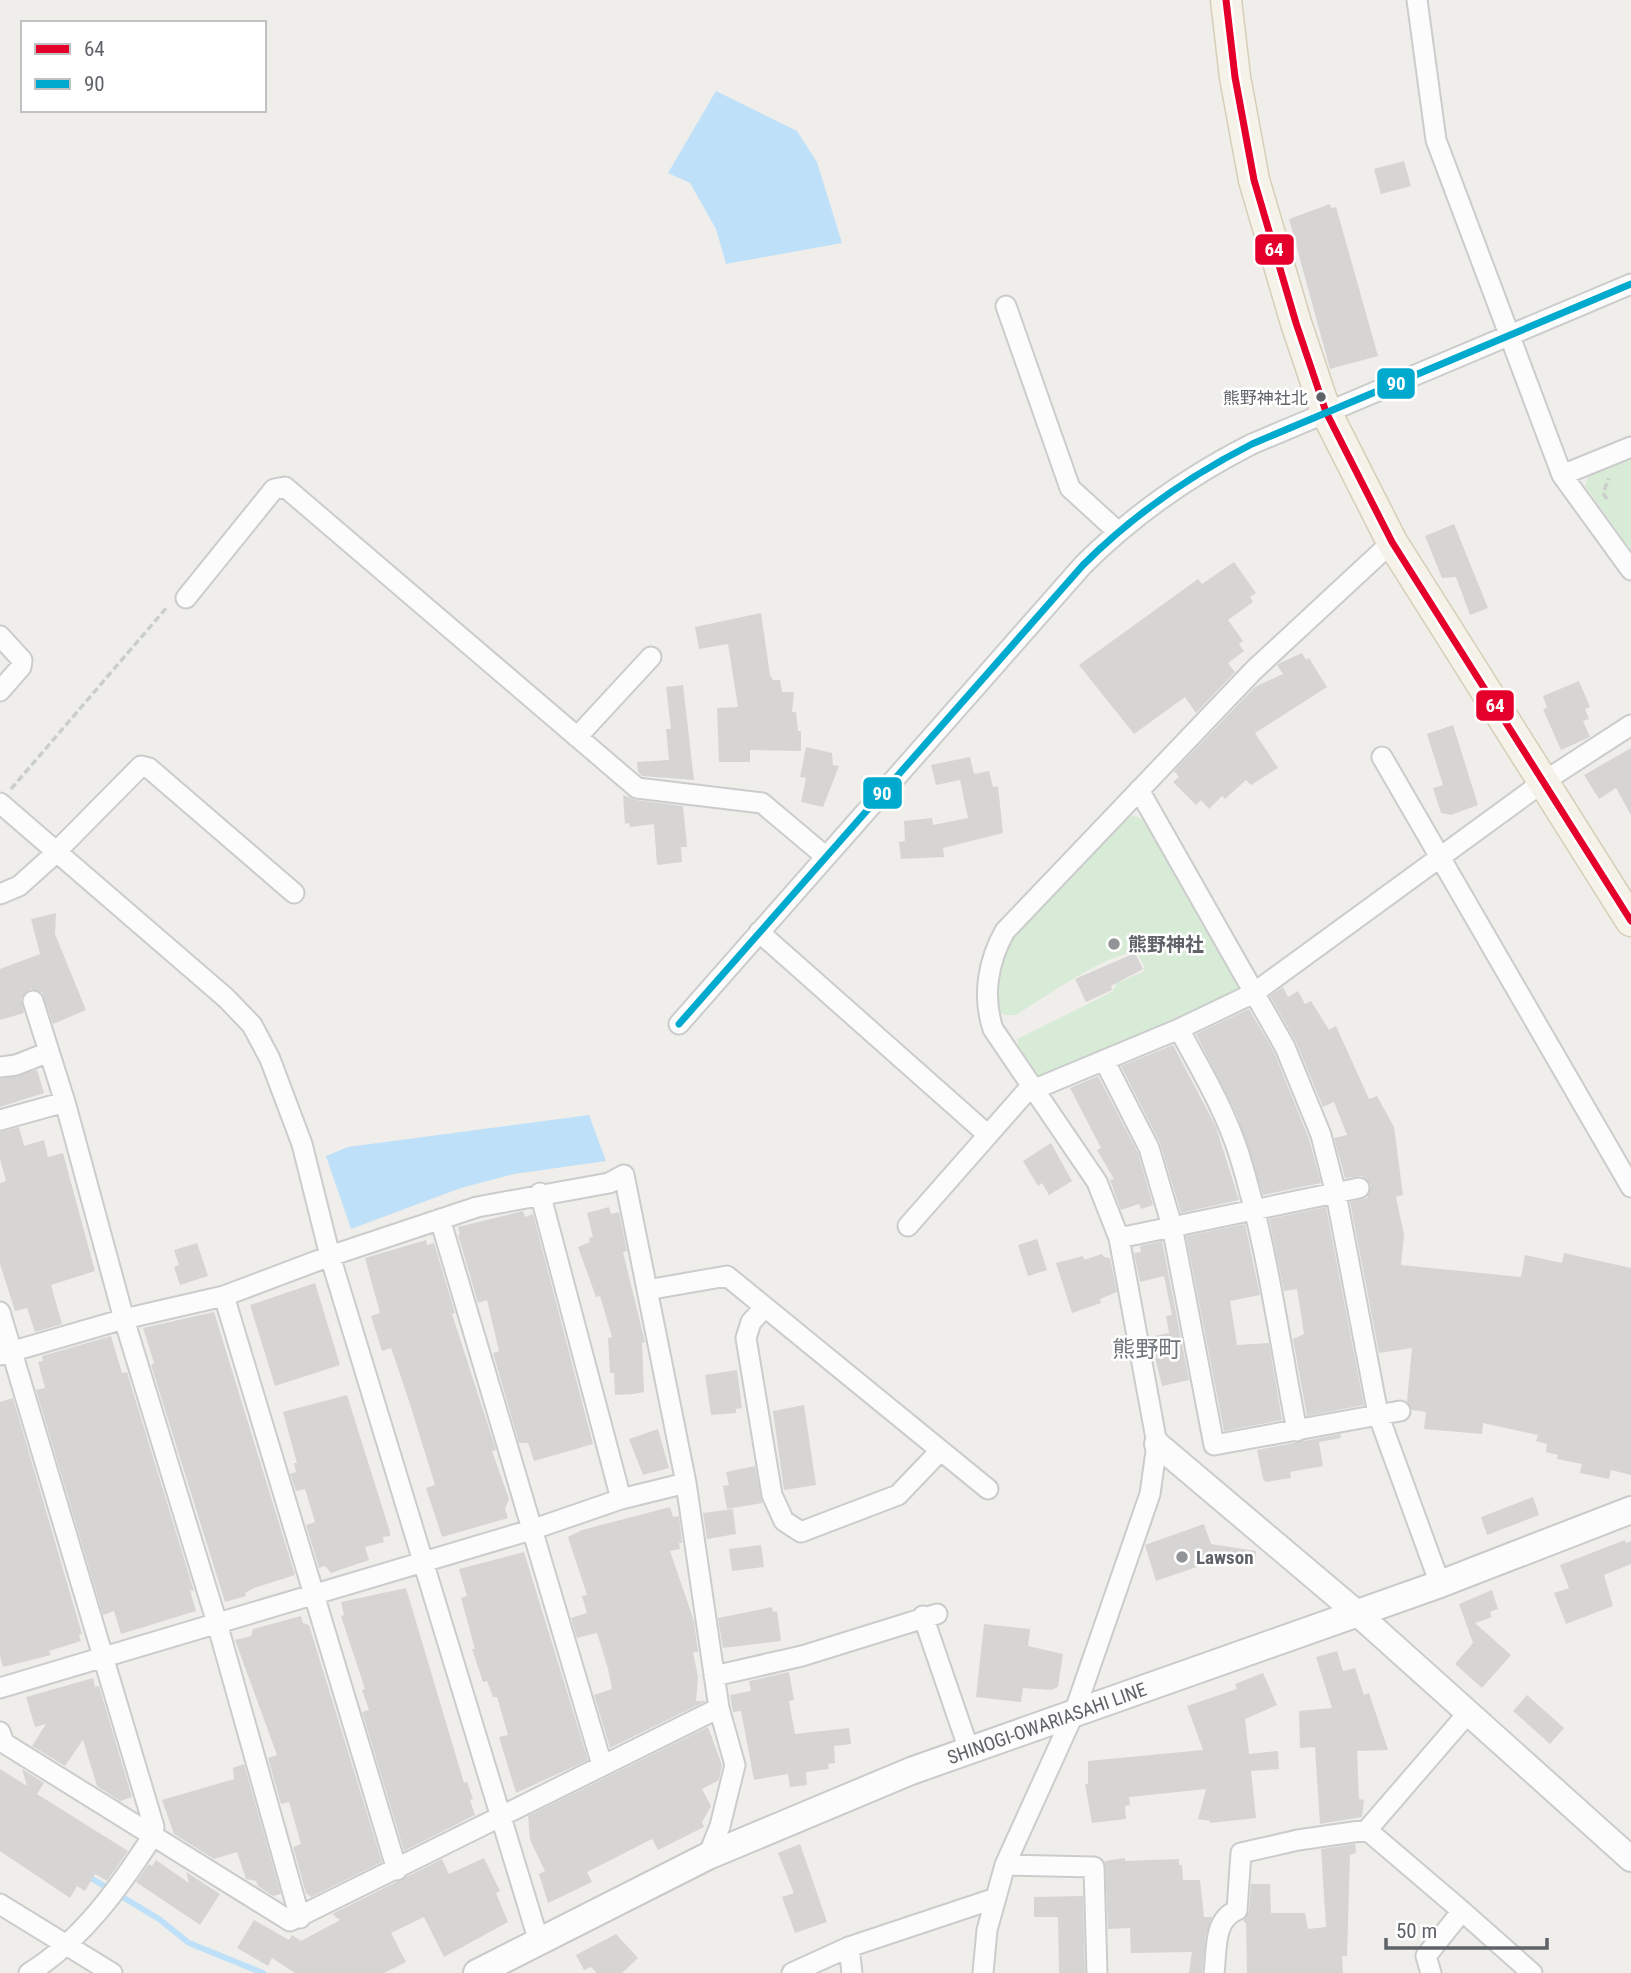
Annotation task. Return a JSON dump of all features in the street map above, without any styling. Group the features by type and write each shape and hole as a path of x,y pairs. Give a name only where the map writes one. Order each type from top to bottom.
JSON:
{"main road":[{"path":"1226,0 1235,76 1254,180 1284,288 1326,412 1392,542 1631,921"},
{"name":"SHINOGI-OWARIASAHI LINE","path":"477,1973 709,1856 835,1801 969,1750 1440,1584 1631,1510"}],"street":[{"path":"1417,0 1436,140 1508,337 1562,475 1631,570"},
{"path":"679,1024 1083,565 1117,531 1198,471 1252,444 1631,284"},
{"path":"1006,306 1070,488 1117,531"},
{"path":"1562,475 1631,447"},
{"path":"177,602 274,489 285,487 636,788 762,803 825,856"},
{"path":"982,1973 987,1930 1004,1865 1074,1713 1150,1494 1157,1444 1119,1238 1097,1182 993,1029 988,1014 987,994 993,951 1005,931 1254,670 1392,542"},
{"path":"0,636 22,660 21,667 0,691"},
{"path":"577,737 651,657"},
{"path":"908,1226 1034,1087 1179,1029 1254,993 1543,782 1631,725"},
{"path":"1382,757 1631,1187"},
{"path":"0,894 19,886 141,766 149,768 294,893"},
{"path":"1139,790 1284,1047 1321,1135 1336,1194 1378,1414 1440,1584"},
{"path":"3,798 56,852 226,998 253,1025 270,1059 302,1144 330,1256 539,1942"},
{"path":"759,932 988,1135"},
{"path":"33,1000 65,1102 124,1319 217,1623 300,1918"},
{"path":"1179,1029 1214,1093 1234,1140 1254,1211 1297,1431"},
{"path":"0,1068 49,1052"},
{"path":"1104,1060 1149,1148 1172,1226 1214,1445 1400,1411"},
{"path":"0,1120 65,1102"},
{"path":"6,1353 124,1319 224,1296 330,1256 477,1207 540,1193 609,1183 624,1175 685,1483 719,1709 735,1765 720,1826 709,1856"},
{"path":"1119,1238 1359,1188"},
{"path":"540,1193 621,1499"},
{"path":"440,1219 602,1765"},
{"path":"647,1290 727,1276 939,1452 988,1489"},
{"path":"224,1296 397,1870"},
{"path":"765,1307 751,1322 746,1338 772,1494 784,1521 801,1532 898,1495 939,1452"},
{"path":"0,1312 6,1353 105,1657 154,1827 152,1837 115,1892 49,1960 29,1973"},
{"path":"1157,1444 1357,1613 1631,1859"},
{"path":"0,1688 534,1529 621,1499 685,1483"},
{"path":"714,1676 802,1656 930,1615 969,1750"},
{"path":"0,1732 4,1743 290,1921 719,1709"},
{"path":"1214,1973 1220,1924 1226,1914 1237,1910 1241,1853 1298,1840 1367,1830 1468,1713"},
{"path":"1367,1830 1532,1973"},
{"path":"1004,1865 1094,1867 1097,1973"},
{"path":"792,1973 849,1947 996,1898"},
{"path":"0,1904 112,1973"},
{"path":"1431,1973 1426,1956 1462,1911"},
{"path":"849,1947 852,1973"}],"path":[{"path":"1610,503 1603,493 1609,478 1619,474"},
{"path":"3,798 177,602"}],"green space":[{"path":"1631,457 1631,550 1585,486 1589,474"},
{"name":"熊野神社","path":"1133,815 1147,821 1236,976 1237,990 1231,998 1039,1078 1018,1046 1017,1039 1112,992 1117,983 1143,972 1145,968 1138,954 1112,959 1016,1015 1005,1015 1000,1012 996,994 1003,956 1012,939 1033,915 1092,853"}],"water":[{"path":"716,91 797,131 817,162 842,243 726,264 716,229 690,183 668,173"},
{"path":"589,1115 606,1161 514,1174 461,1188 351,1229 326,1156 348,1147"}],"building":[{"path":"1404,161 1411,186 1381,194 1374,169"},
{"path":"1330,204 1331,208 1336,207 1378,356 1330,369 1289,219"},
{"path":"1454,524 1488,608 1470,615 1456,577 1442,578 1425,536"},
{"path":"1234,562 1256,593 1250,597 1253,602 1228,620 1243,641 1239,644 1244,651 1228,663 1235,672 1196,713 1185,697 1134,734 1079,665 1198,579 1202,584"},
{"path":"761,613 770,675 773,680 780,680 782,692 794,692 792,712 796,712 798,731 801,731 801,751 750,750 750,762 719,762 717,708 738,707 728,644 699,649 695,627"},
{"path":"1302,653 1306,660 1309,658 1327,687 1255,733 1278,768 1251,785 1246,780 1225,799 1222,796 1209,809 1201,800 1196,805 1173,782 1179,777 1174,771 1255,687 1283,674 1277,665"},
{"path":"1579,681 1590,707 1585,709 1589,719 1583,721 1590,737 1561,750 1543,709 1547,708 1543,696"},
{"path":"683,685 694,780 642,776 638,772 637,762 669,760 666,729 671,729 666,687"},
{"path":"1453,725 1478,805 1451,815 1441,813 1433,788 1443,785 1427,734"},
{"path":"806,747 832,753 833,765 839,766 823,807 801,802 806,778 800,777"},
{"path":"1631,748 1631,815 1616,788 1599,799 1584,775"},
{"path":"970,757 974,774 989,771 993,787 998,786 1003,833 943,848 944,857 901,859 899,842 905,841 904,821 932,818 933,825 968,818 960,780 936,785 931,765"},
{"path":"623,795 636,800 683,806 687,847 681,847 682,862 657,865 654,824 630,827 629,823 625,824"},
{"path":"56,913 55,934 86,1010 53,1024 42,992 30,989 21,998 24,1013 0,1020 0,969 40,954 31,919"},
{"path":"1135,953 1143,969 1111,986 1112,990 1086,1002 1075,979"},
{"path":"1283,987 1288,997 1298,991 1305,1004 1311,1001 1329,1030 1336,1026 1369,1099 1377,1096 1394,1127 1403,1195 1396,1197 1404,1235 1401,1265 1521,1277 1525,1255 1562,1263 1564,1253 1631,1268 1631,1475 1611,1470 1609,1479 1580,1473 1582,1464 1557,1459 1558,1455 1546,1452 1547,1444 1536,1441 1538,1435 1483,1423 1482,1434 1424,1429 1426,1412 1412,1410 1407,1401 1412,1348 1379,1353 1350,1202 1367,1198 1371,1185 1362,1176 1345,1178 1334,1138 1347,1135 1334,1102 1323,1107 1296,1042 1270,996"},
{"path":"1249,1009 1274,1052 1309,1139 1321,1183 1263,1195 1238,1117 1196,1034"},
{"path":"1173,1045 1216,1127 1239,1200 1181,1213 1160,1143 1121,1066"},
{"path":"37,1070 44,1093 0,1107 0,1079"},
{"path":"1098,1076 1138,1153 1153,1205 1141,1209 1139,1204 1121,1210 1110,1180 1114,1179 1097,1150 1101,1148 1070,1088"},
{"path":"19,1127 24,1146 44,1140 48,1157 63,1153 95,1271 51,1285 62,1324 35,1332 27,1308 15,1311 0,1264 0,1183 6,1181 0,1159 0,1132"},
{"path":"1051,1143 1072,1181 1049,1195 1042,1183 1038,1186 1023,1161"},
{"path":"609,1207 611,1214 619,1212 627,1251 623,1252 645,1342 642,1343 644,1392 633,1394 615,1395 614,1373 610,1373 608,1338 612,1337 600,1296 596,1297 578,1247 590,1242 589,1238 593,1237 587,1213"},
{"path":"1326,1207 1364,1405 1307,1416 1293,1339 1304,1334 1297,1289 1284,1291 1269,1219"},
{"path":"523,1211 525,1217 533,1214 593,1444 534,1461 528,1443 519,1443 493,1353 499,1351 487,1300 478,1303 458,1235 458,1227"},
{"path":"1245,1224 1260,1295 1230,1301 1237,1345 1269,1343 1282,1420 1224,1431 1186,1236"},
{"path":"1037,1239 1047,1270 1028,1276 1018,1245"},
{"path":"426,1240 427,1245 434,1243 455,1313 452,1314 496,1450 492,1451 509,1499 505,1509 508,1518 442,1537 426,1488 435,1485 409,1401 391,1348 382,1351 371,1316 380,1313 365,1258"},
{"path":"1162,1241 1189,1380 1162,1386 1150,1337 1169,1333 1166,1316 1172,1315 1164,1276 1140,1282 1134,1253 1141,1252 1140,1246"},
{"path":"197,1243 208,1276 180,1285 174,1267 179,1265 174,1250"},
{"path":"1102,1254 1110,1258 1117,1292 1100,1299 1101,1303 1072,1313 1056,1263 1083,1256 1084,1260"},
{"path":"315,1283 340,1365 275,1386 250,1305"},
{"path":"214,1312 295,1575 254,1588 245,1593 246,1596 225,1602 151,1365 154,1363 143,1328"},
{"path":"111,1336 122,1373 127,1372 194,1591 190,1590 196,1611 121,1634 114,1611 103,1615 36,1390 45,1388 38,1362 43,1361 42,1356"},
{"path":"737,1370 742,1408 736,1409 736,1413 711,1415 705,1375"},
{"path":"347,1395 390,1536 383,1537 384,1542 365,1547 369,1560 331,1573 325,1566 319,1568 306,1525 315,1522 305,1489 296,1491 290,1474 296,1472 294,1463 297,1463 283,1412"},
{"path":"13,1398 82,1634 79,1635 81,1641 49,1651 51,1655 3,1667 0,1656 0,1402"},
{"path":"804,1405 816,1485 784,1490 773,1411"},
{"path":"658,1429 669,1468 643,1475 629,1439"},
{"path":"1340,1434 1341,1438 1319,1442 1323,1466 1290,1472 1291,1478 1266,1482 1263,1479 1257,1450"},
{"path":"755,1466 762,1503 727,1509 723,1486 729,1485 726,1472"},
{"path":"1533,1497 1539,1515 1487,1535 1481,1517"},
{"path":"670,1507 673,1517 679,1516 682,1543 679,1543 680,1549 670,1551 694,1621 698,1652 693,1652 698,1677 696,1701 706,1701 610,1748 594,1695 612,1689 597,1633 577,1638 571,1618 587,1613 582,1596 587,1595 568,1537 582,1530"},
{"path":"733,1509 736,1534 707,1539 703,1513"},
{"path":"1204,1524 1211,1544 1256,1551 1255,1565 1214,1561 1156,1581 1145,1545"},
{"path":"1625,1540 1626,1543 1631,1541 1631,1564 1604,1575 1613,1606 1566,1624 1554,1593 1569,1588 1560,1565"},
{"path":"761,1545 764,1567 732,1571 729,1549"},
{"path":"524,1552 588,1760 516,1793 499,1737 508,1735 497,1697 493,1697 487,1681 483,1682 472,1649 475,1649 461,1598 467,1596 459,1569"},
{"path":"406,1588 464,1783 467,1782 473,1799 470,1800 475,1815 404,1851 362,1712 369,1710 362,1690 365,1689 341,1616 344,1615 341,1602"},
{"path":"1492,1590 1498,1609 1490,1612 1492,1617 1475,1623 1511,1655 1482,1688 1455,1664 1473,1643 1459,1604"},
{"path":"772,1607 773,1612 777,1611 781,1641 723,1648 718,1618"},
{"path":"301,1616 303,1623 309,1625 382,1862 311,1897 306,1893 293,1847 301,1844 289,1802 281,1804 268,1758 277,1755 235,1640 251,1636 253,1629"},
{"path":"984,1624 1030,1629 1028,1646 1063,1654 1058,1687 1051,1690 1023,1688 1021,1702 976,1697"},
{"path":"1337,1651 1343,1671 1355,1668 1364,1695 1369,1693 1388,1750 1357,1751 1359,1799 1364,1800 1362,1817 1320,1824 1315,1747 1300,1748 1299,1711 1332,1708 1316,1657"},
{"path":"789,1672 794,1700 789,1701 795,1734 849,1728 851,1744 834,1746 835,1763 828,1764 829,1769 806,1772 807,1785 790,1787 788,1774 754,1780 741,1711 733,1712 730,1695 751,1691 749,1681"},
{"path":"1263,1673 1277,1705 1245,1719 1249,1754 1278,1751 1279,1769 1251,1771 1256,1818 1210,1823 1198,1819 1206,1789 1129,1797 1130,1805 1125,1806 1126,1819 1092,1823 1085,1784 1088,1784 1088,1761 1203,1750 1187,1706 1237,1689 1235,1684"},
{"path":"93,1678 95,1687 99,1686 132,1797 120,1801 97,1786 83,1740 65,1766 32,1746 46,1724 35,1727 26,1697"},
{"path":"1527,1695 1564,1728 1550,1744 1513,1711"},
{"path":"708,1727 722,1765 719,1780 702,1789 711,1806 702,1822 704,1827 658,1850 652,1839 587,1872 592,1882 548,1903 539,1874 545,1871 530,1840 528,1816"},
{"path":"244,1764 281,1894 273,1896 258,1886 256,1881 246,1879 237,1852 214,1859 174,1834 162,1800 234,1779 233,1768"},
{"path":"0,1769 27,1786 22,1769 44,1783 37,1794 128,1851 107,1881 95,1874 85,1891 77,1886 70,1898 0,1851"},
{"path":"800,1844 827,1922 795,1933 782,1897 794,1893 778,1853"},
{"path":"1355,1844 1356,1853 1350,1855 1347,1956 1342,1956 1343,1973 1247,1973 1246,1923 1243,1921 1249,1911 1251,1884 1270,1884 1271,1913 1305,1913 1308,1929 1326,1927 1321,1849"},
{"path":"484,1858 500,1891 496,1893 508,1922 444,1957 424,1917 391,1933 406,1962 384,1973 295,1973 272,1958 268,1966 237,1948 254,1920 289,1940 292,1935 301,1941 340,1920 332,1914 442,1859 449,1874"},
{"path":"1125,1858 1125,1861 1179,1859 1183,1880 1200,1880 1204,1917 1212,1917 1206,1935 1202,1973 1189,1973 1192,1952 1131,1953 1130,1928 1108,1929 1105,1861"},
{"path":"156,1860 189,1883 186,1872 220,1894 200,1925 136,1882 149,1864 152,1866"},
{"path":"1083,1896 1085,1973 1059,1973 1058,1917 1034,1917 1034,1897"},
{"path":"616,1934 638,1958 622,1973 597,1973 591,1967 584,1970 576,1955"}],"waterway":[{"path":"86,1875 159,1919 189,1943 263,1973"}],"transit line":[{"name":"64","path":"1226,0 1235,77 1254,180 1296,323 1326,412 1392,542 1631,921"},
{"name":"90","path":"679,1024 1083,565 1142,513 1206,469 1252,444 1631,284"}],"place":[{"name":"熊野神社北","path":"1321,397"},
{"name":"熊野神社","path":"1114,944"},
{"name":"Lawson","path":"1182,1557"}],"district":[{"name":"熊野町","path":"1147,1349"}]}
